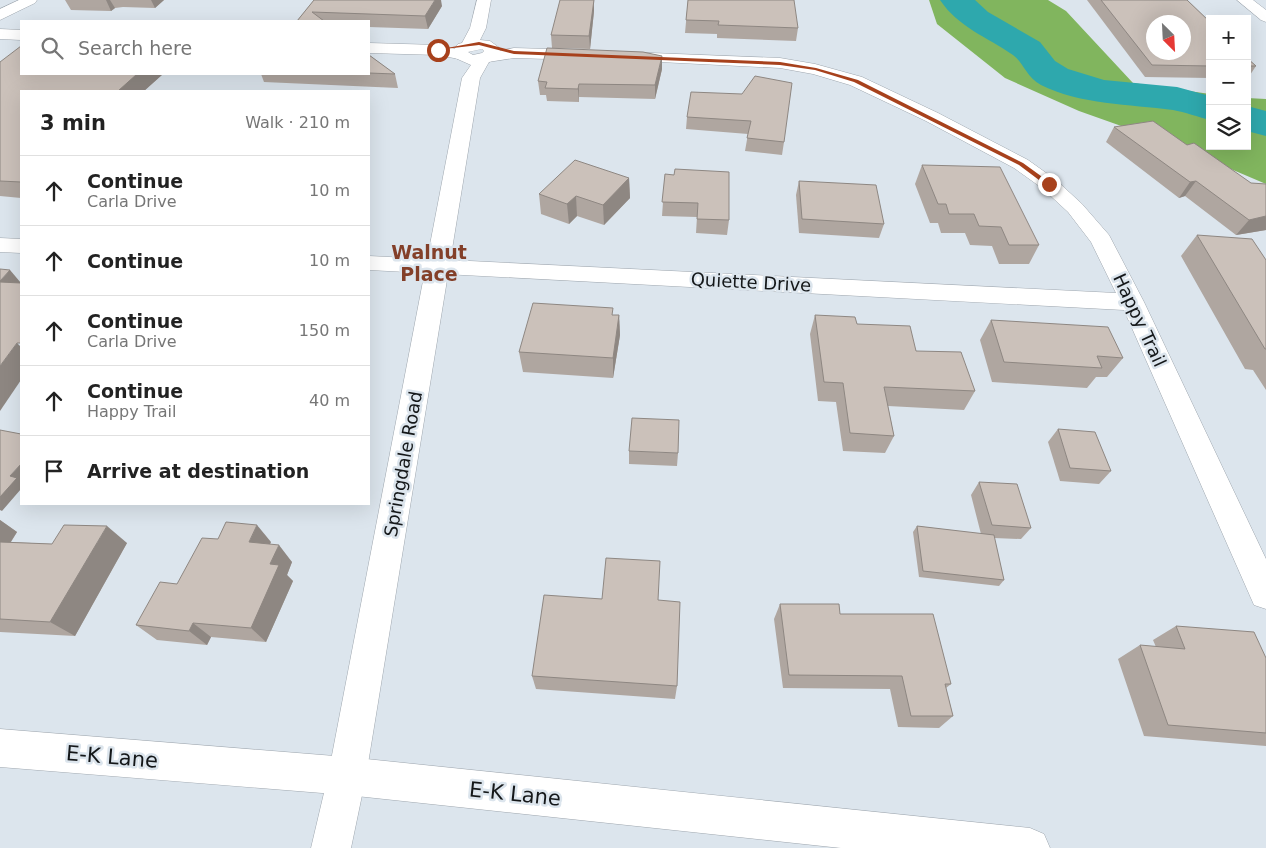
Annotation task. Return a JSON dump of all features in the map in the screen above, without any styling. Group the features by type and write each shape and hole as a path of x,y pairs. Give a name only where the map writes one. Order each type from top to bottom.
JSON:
{"street":[{"path":"0,15 30,0"},
{"path":"475,51 484,0"},
{"path":"1244,0 1266,17"},
{"path":"0,34 20,35"},
{"name":"Happy Trail","path":"370,48 780,63 816,69 856,81 1021,164 1075,208 1101,240 1132,302 1266,594"},
{"name":"Springdale Road","path":"331,848 347,776 439,266 475,51"},
{"path":"0,244 20,246"},
{"name":"Quiette Drive","path":"370,262 1132,302"},
{"name":"E-K Lane","path":"0,748 347,776 1030,848"}],"green space":[{"path":"929,0 1048,0 1066,11 1133,83 1206,93 1206,150 1251,150 1251,98 1266,99 1266,184 1172,144 1079,111 1005,78 937,24"}],"building":[{"path":"314,0 435,0 425,16 312,12 323,20 298,20"},
{"path":"560,0 594,0 589,36 551,35"},
{"path":"688,0 794,0 798,28 718,25 719,21 686,20"},
{"path":"1101,0 1187,0 1206,18 1206,66 1152,65 1148,60 1191,60 1191,15 1146,15 1146,57"},
{"path":"20,47 20,75 136,75 119,90 20,90 20,182 0,181 0,62"},
{"path":"547,48 643,52 662,56 655,85 579,84 578,89 545,88 547,82 538,81"},
{"path":"370,56 395,74 370,73"},
{"path":"755,76 792,83 784,142 747,138 751,121 687,117 691,92 742,94"},
{"path":"1153,121 1187,145 1194,143 1251,183 1266,184 1266,216 1249,220 1196,181 1190,182 1114,127"},
{"path":"575,160 629,178 603,205 576,196 567,204 539,194"},
{"path":"922,165 1000,167 1039,245 1009,245 1001,227 979,226 974,214 949,214 946,204 938,204"},
{"path":"675,169 729,172 729,220 697,219 698,203 662,202 665,174 674,175"},
{"path":"799,181 876,185 884,224 802,219"},
{"path":"1197,235 1252,239 1266,260 1266,349 1265,349"},
{"path":"0,269 10,270 0,281"},
{"path":"0,282 20,283 20,343 17,343 0,366"},
{"path":"533,303 613,308 612,315 619,315 613,358 519,352"},
{"path":"815,315 855,317 857,324 910,326 916,351 961,352 975,391 884,387 894,436 850,433 843,383 824,382"},
{"path":"991,320 1108,327 1123,358 1097,356 1102,368 1004,362"},
{"path":"632,418 679,420 678,453 629,451"},
{"path":"1058,429 1095,432 1111,471 1070,468"},
{"path":"0,430 20,434 20,465 10,476 17,478 0,497"},
{"path":"979,482 1017,484 1031,528 992,525"},
{"path":"226,522 257,525 249,542 279,545 270,564 279,565 251,628 193,623 189,631 136,625 160,582 177,584 202,538 218,539"},
{"path":"64,525 107,526 50,622 0,619 0,542 52,544"},
{"path":"917,526 994,535 1004,580 923,571"},
{"path":"606,558 660,561 658,600 680,602 677,686 532,676 544,595 602,599"},
{"path":"780,604 839,604 840,614 933,614 951,684 945,684 953,716 911,716 902,676 789,675"},
{"path":"1176,626 1254,632 1266,658 1266,733 1168,725 1140,645 1185,649"}],"waterway":[{"path":"956,0 976,19 1028,49 1042,69 1055,77 1076,85 1104,91 1177,99 1206,107"},
{"path":"1251,119 1266,124"}],"district":[{"name":"Walnut Place","path":"429,263"}],"route":[{"path":"438,50 479,44 514,53 780,63 816,69 856,81 932,118 1021,164 1049,184"}]}
